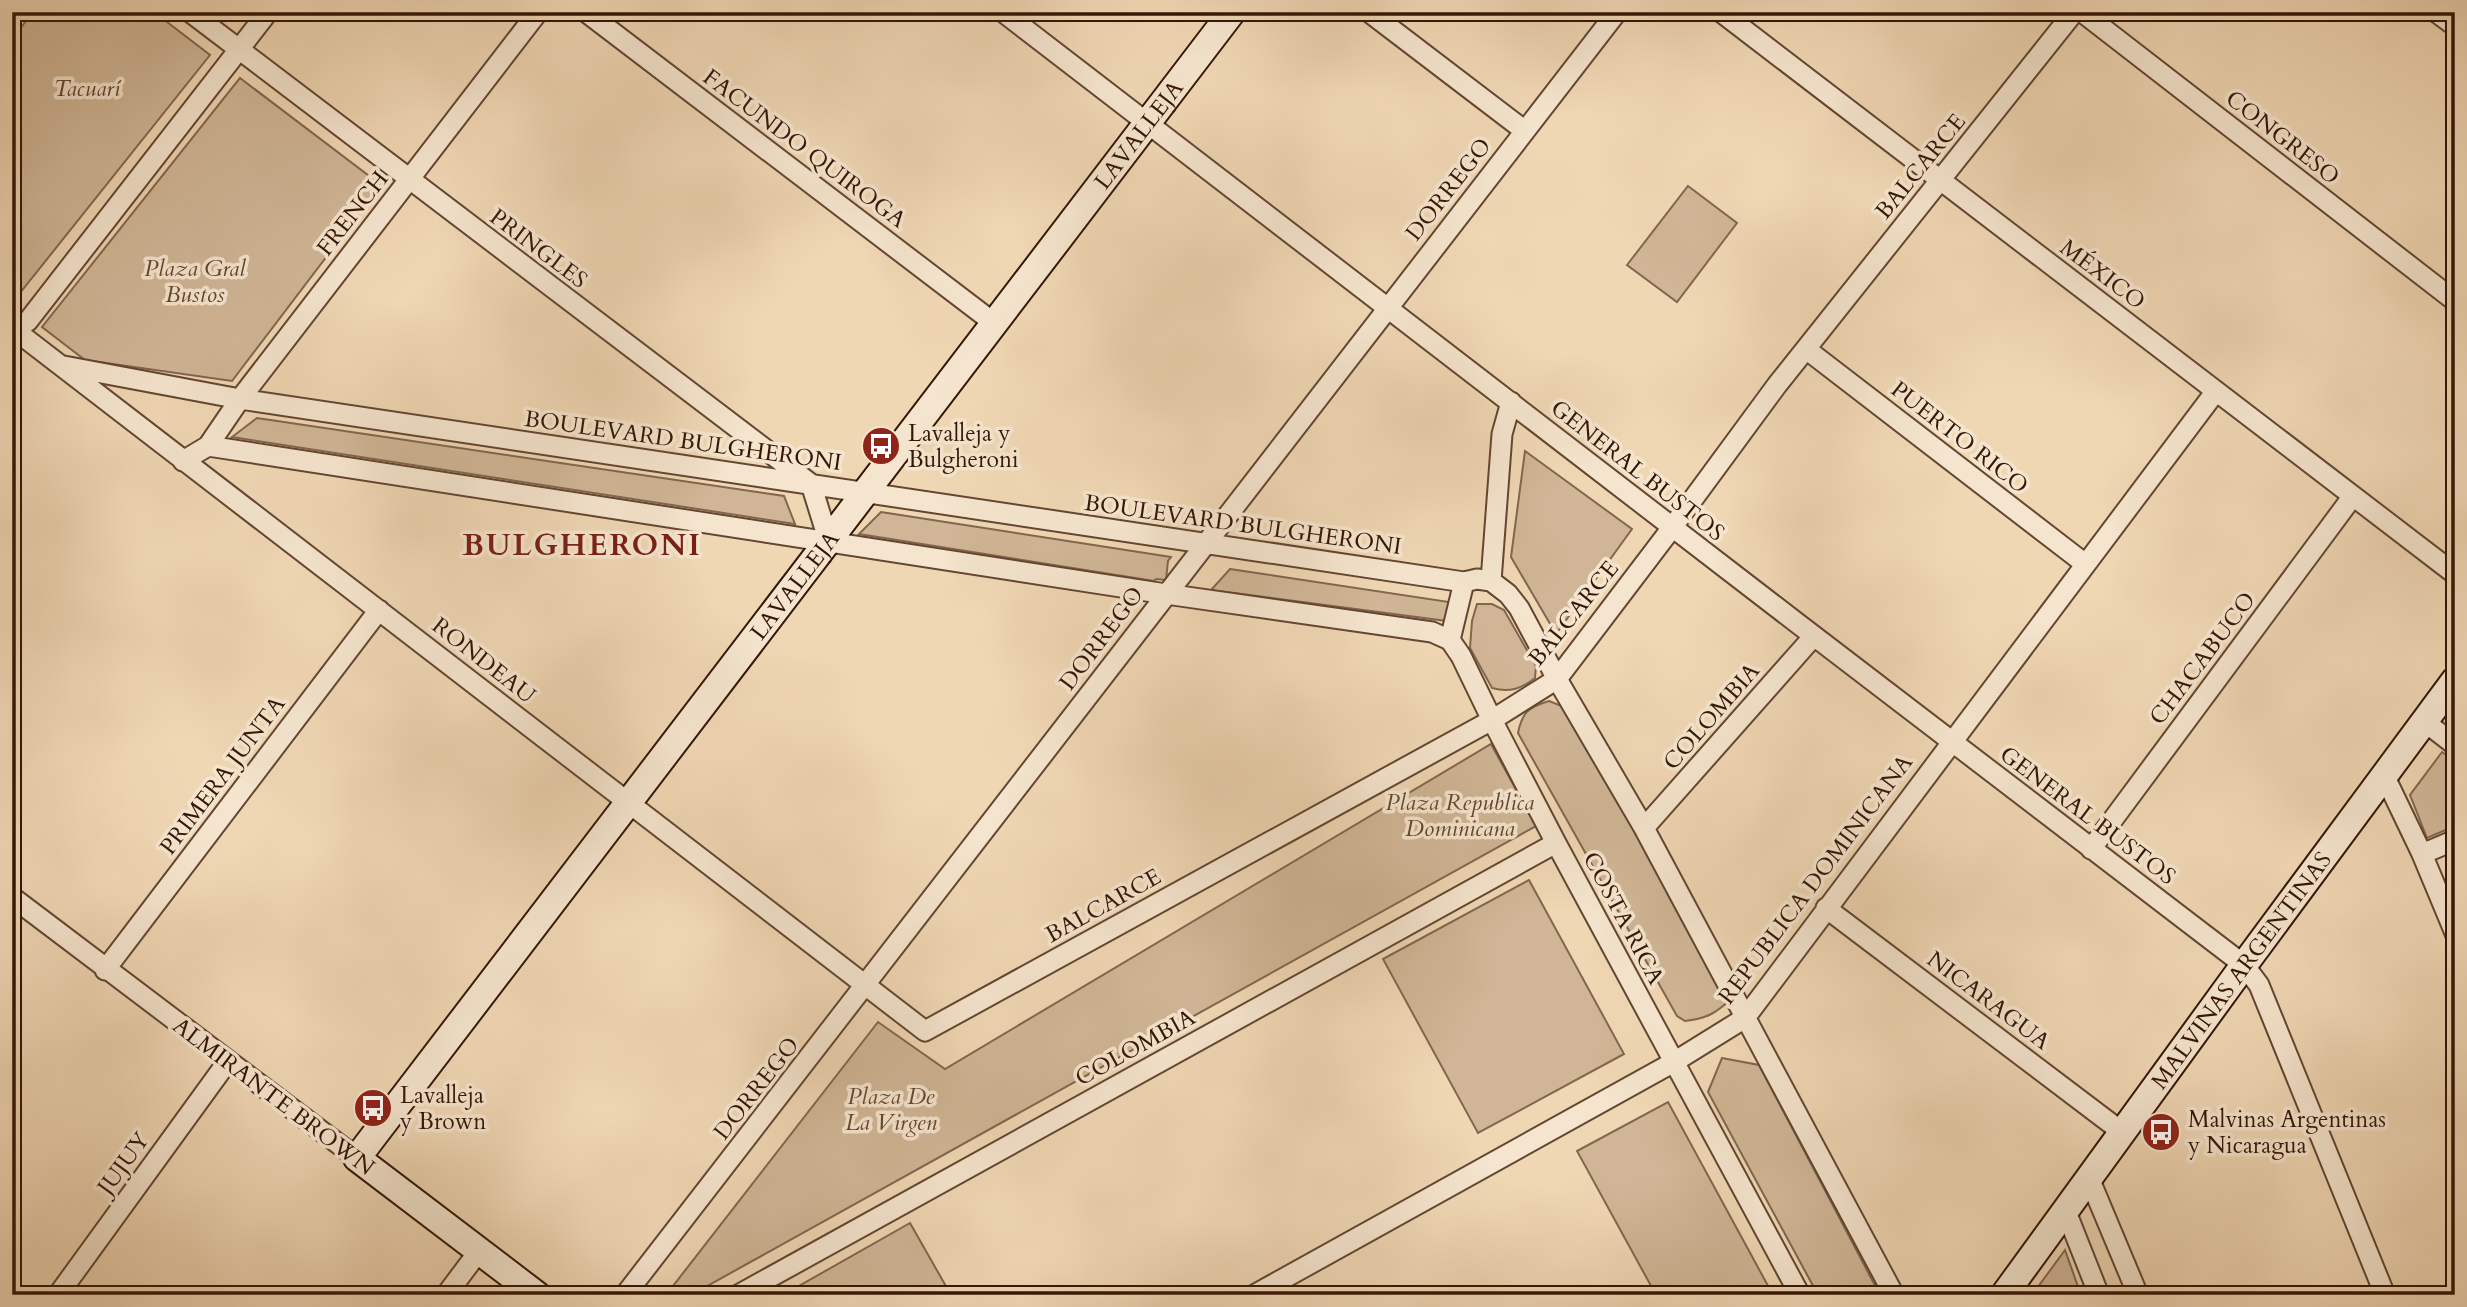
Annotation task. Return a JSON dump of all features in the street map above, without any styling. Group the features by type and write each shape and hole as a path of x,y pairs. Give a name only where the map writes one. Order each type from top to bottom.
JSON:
{"street":[{"name":"PRINGLES","path":"190,12 811,484"},
{"path":"13,331 28,321 268,12"},
{"name":"FRENCH","path":"208,446 240,399 538,12"},
{"name":"FACUNDO QUIROGA","path":"586,12 994,323"},
{"name":"GENERAL BUSTOS","path":"1003,12 1511,402 1671,529 2244,965"},
{"name":"LAVALLEJA","path":"357,1158 1232,12"},
{"path":"1370,12 1525,131"},
{"name":"DORREGO","path":"625,1295 867,986 1166,594 1617,12"},
{"name":"MÉXICO","path":"1721,12 2455,574"},
{"name":"BALCARCE","path":"925,1031 1492,720 1557,679 1806,349 2074,12"},
{"name":"CONGRESO","path":"2082,12 2455,300"},
{"path":"2437,12 2455,26"},
{"name":"RONDEAU","path":"13,331 925,1031"},
{"name":"PUERTO RICO","path":"1806,349 2084,563"},
{"name":"BOULEVARD BULGHERONI","path":"61,366 240,399 1464,582"},
{"name":"REPUBLICA DOMINICANA","path":"1254,1295 1674,1062 1745,1018 2084,563 2216,391"},
{"path":"1491,580 1502,434 1511,402"},
{"path":"183,461 208,446 1166,594 1432,632 1450,640 1464,582 1491,580 1508,594 1519,608 1644,828 1894,1295"},
{"path":"811,484 829,542"},
{"name":"CHACABUCO","path":"2091,849 2353,496"},
{"name":"PRIMERA JUNTA","path":"105,970 379,610"},
{"name":"COLOMBIA","path":"1644,828 1814,636"},
{"name":"COSTA RICA","path":"1450,640 1461,656 1556,843 1800,1295"},
{"name":"MALVINAS ARGENTINAS","path":"2004,1295 2455,680"},
{"path":"2425,722 2455,745"},
{"path":"2385,777 2422,853 2455,933"},
{"path":"2422,853 2455,840"},
{"name":"COLOMBIA","path":"738,1295 1556,843"},
{"name":"ALMIRANTE BROWN","path":"12,897 537,1295"},
{"name":"NICARAGUA","path":"1826,908 2122,1132"},
{"path":"2244,965 2259,985 2385,1295"},
{"name":"JUJUY","path":"58,1295 228,1061"},
{"path":"2089,1178 2138,1295"},
{"path":"2065,1209 2099,1295"},
{"path":"446,1295 479,1251"}],"green space":[{"name":"Tacuarí","path":"33,12 154,12 210,55 12,303 12,39"},
{"name":"Plaza Gral Bustos","path":"240,78 381,185 232,381 85,360 42,327"},
{"path":"1688,186 1737,223 1677,302 1627,265"},
{"path":"257,418 784,496 795,524 232,437"},
{"path":"1525,451 1632,529 1556,634 1511,557"},
{"path":"881,512 1171,557 1166,580 1154,581 859,534"},
{"path":"1230,569 1449,602 1447,621 1211,590"},
{"path":"1477,604 1492,604 1504,610 1536,666 1535,678 1530,682 1509,690 1492,688 1470,648 1472,621"},
{"path":"1549,701 1564,707 1731,999 1710,1015 1685,1021 1677,1016 1518,733 1527,711"},
{"name":"Plaza De La Virgen","path":"1491,744 1536,826 691,1295 666,1295 878,1022 945,1069"},
{"path":"2442,752 2455,761 2455,826 2427,838 2410,795"},
{"path":"1529,880 1624,1054 1478,1133 1383,959"},
{"path":"1722,1058 1759,1065 1880,1295 1818,1295 1708,1092"},
{"path":"1668,1102 1773,1295 1656,1295 1577,1151"},
{"path":"910,1223 951,1295 783,1295"},
{"path":"2065,1250 2081,1295 2032,1295"}],"place":[{"name":"Lavalleja y Bulgheroni","path":"881,446"},
{"name":"Lavalleja y Brown","path":"373,1108"},
{"name":"Malvinas Argentinas y Nicaragua","path":"2161,1132"}],"district":[{"name":"BULGHERONI","path":"582,545"}],"park label":[{"name":"Plaza Republica Dominicana","path":"1460,815"}]}
